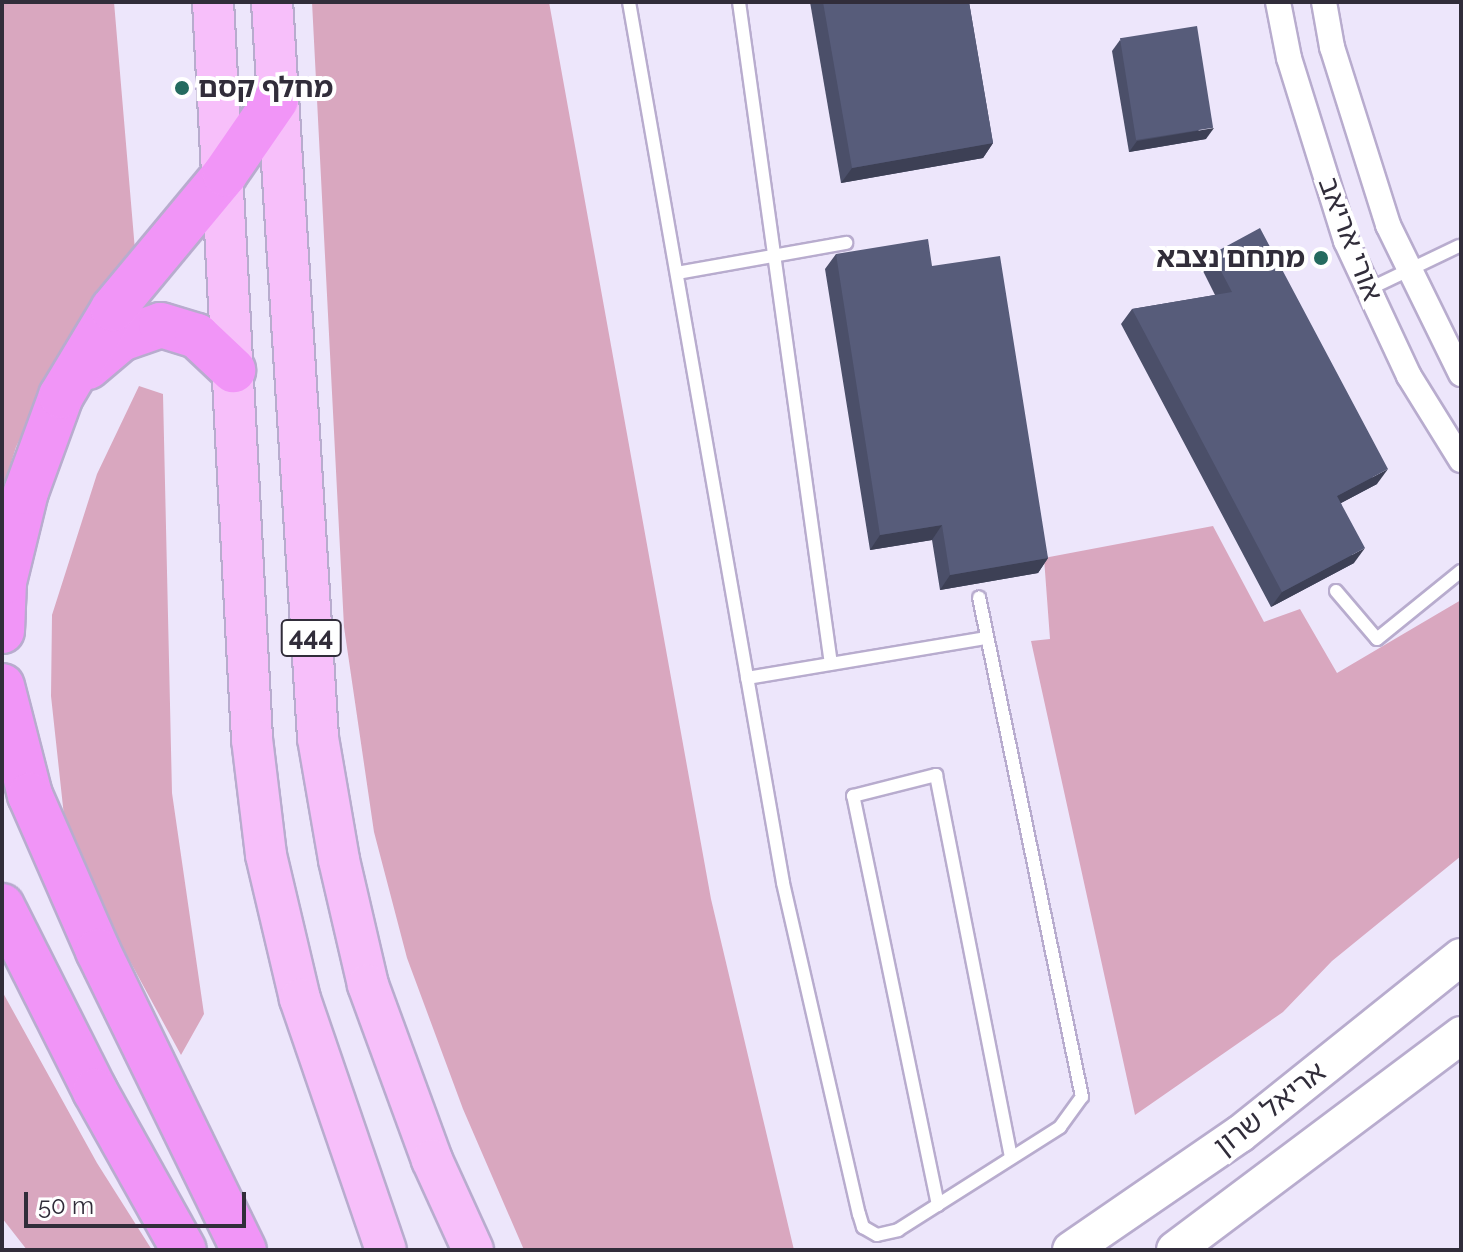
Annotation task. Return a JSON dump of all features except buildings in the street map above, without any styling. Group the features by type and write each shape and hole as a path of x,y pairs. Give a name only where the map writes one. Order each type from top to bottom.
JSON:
{"highway":[{"path":"2,631 4,582 26,492 61,396 113,309 225,174 276,100"},
{"path":"61,396 121,339 161,325 197,336 233,370"},
{"path":"2,686 30,795 98,951 244,1250"},
{"path":"2,906 95,1091 184,1250"}],"main road":[{"name":"444","path":"213,2 225,174 252,739 266,855 308,1026 386,1250"},
{"name":"444","path":"272,2 318,738 339,860 368,985 432,1160 473,1250"},
{"name":"אריאל שרון","path":"1071,1250 1240,1134 1461,957"},
{"name":"אריאל שרון","path":"1175,1250 1461,1035"}],"street":[{"name":"אורי אריאב","path":"1278,2 1307,116 1346,241 1409,376 1461,460"},
{"name":"אורי אריאב","path":"1324,2 1332,47 1407,271 1461,374"}],"lane":[{"path":"629,2 783,883 863,1227 877,1235 898,1230 1060,1127 1082,1097 979,597"},
{"path":"739,2 831,664"},
{"path":"677,273 846,243"},
{"path":"1367,290 1459,246"},
{"path":"1336,591 1377,639 1461,571"},
{"path":"747,678 987,638"},
{"path":"938,1205 853,796 936,775 1011,1158"}],"shaded area":[{"path":"2,2 114,2 136,262 48,382 16,447 2,492"},
{"path":"312,2 549,2 711,899 794,1250 524,1250 463,1109 407,958 374,832 344,627"},
{"path":"139,386 163,394 172,793 204,1014 181,1055 107,919 64,816 51,696 52,615 97,474"},
{"path":"1213,526 1264,622 1300,609 1337,673 1461,600 1461,856 1332,961 1283,1012 1135,1115 1031,641 1050,639 1044,558"},
{"path":"2,991 97,1163 152,1250 27,1250 2,1218"}],"place":[{"name":"מחלף קסם","path":"182,88"},
{"name":"מתחם נצבא","path":"1321,258"}]}
